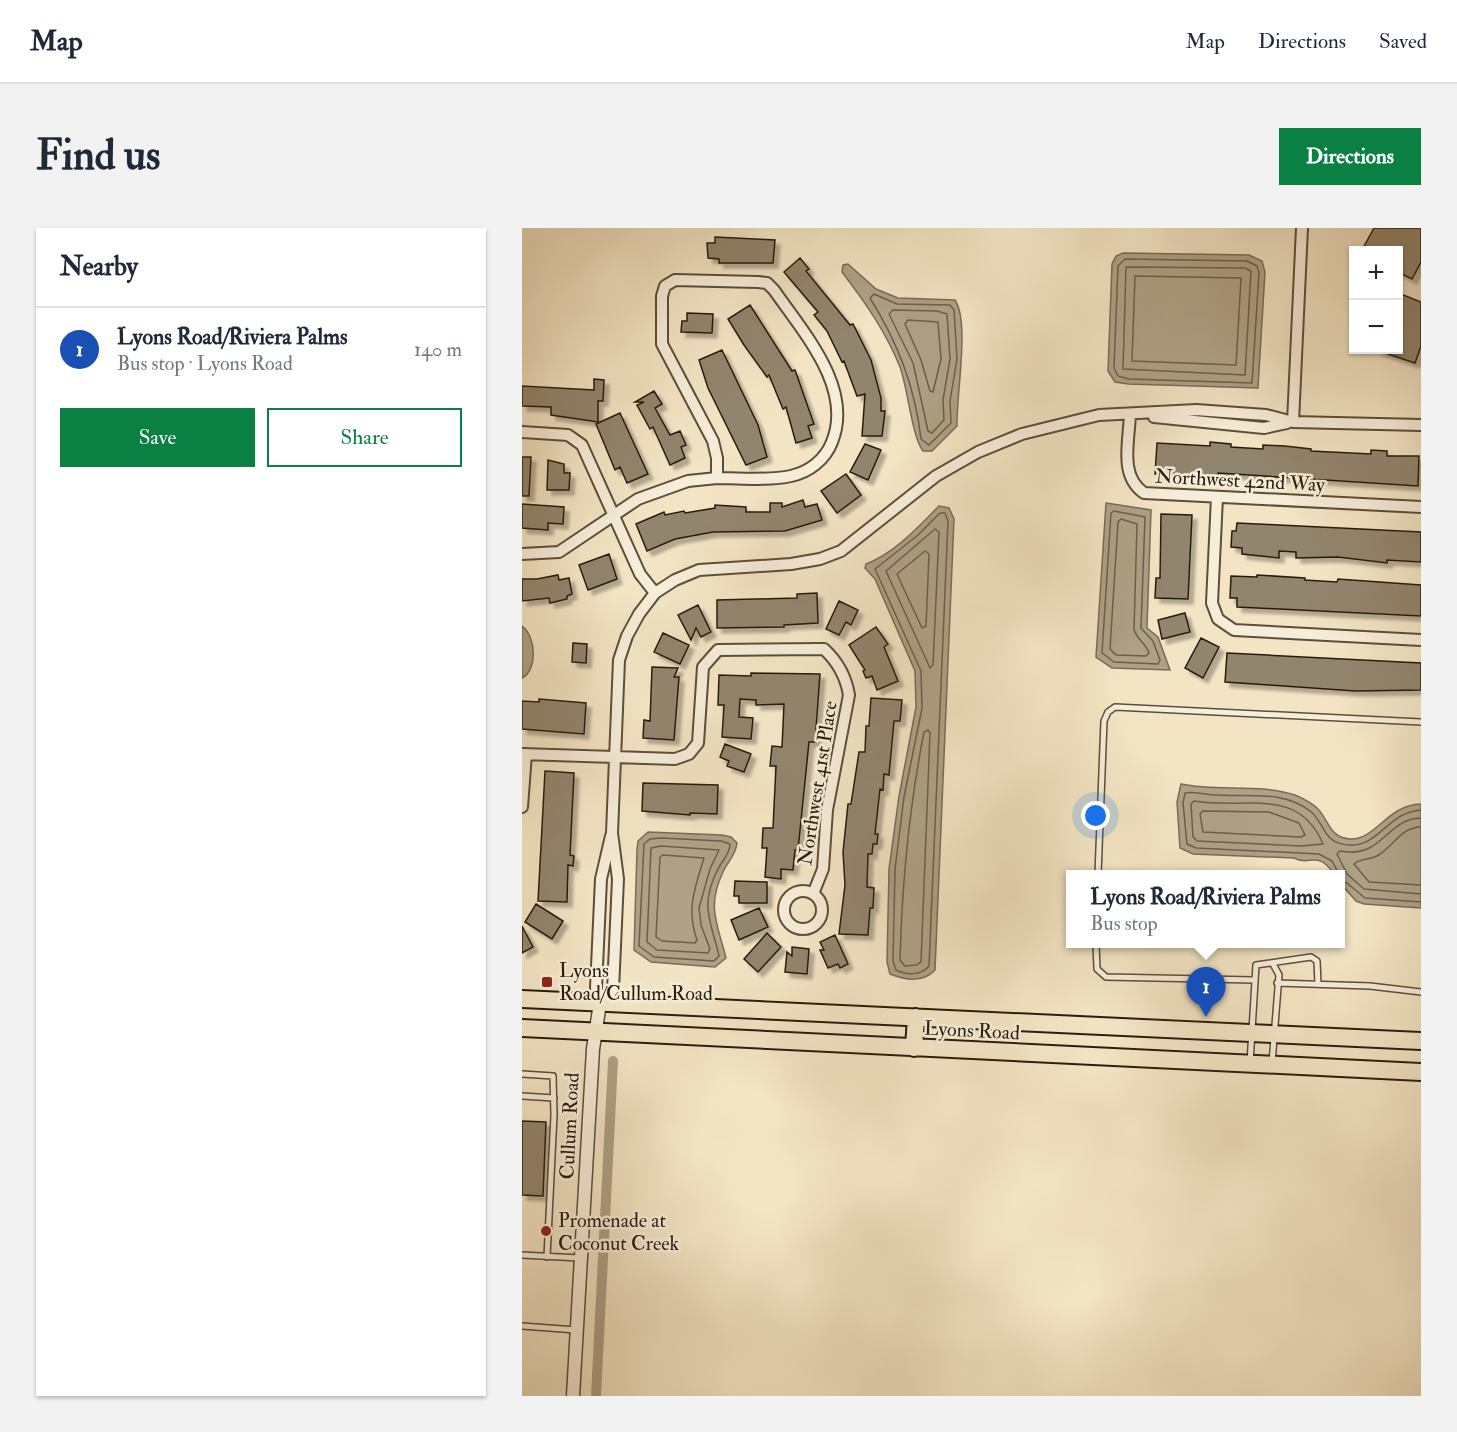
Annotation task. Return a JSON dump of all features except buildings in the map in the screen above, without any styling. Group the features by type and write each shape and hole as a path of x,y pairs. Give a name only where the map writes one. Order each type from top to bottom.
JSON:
{"main road":[{"name":"Lyons Road","path":"522,999 1421,1041"},
{"path":"914,1048 916,1017"},
{"name":"Lyons Road","path":"522,1028 1421,1072"}],"street":[{"path":"1293,422 1302,228"},
{"path":"522,554 559,552 638,499 664,488 717,478 774,478 807,471 829,450 837,429 838,406 823,366 809,341 766,284 675,280 665,286 662,296 662,344 713,441 717,458 717,478"},
{"path":"600,1003 613,990 618,879 612,833 619,660 627,636 655,593 675,580 699,570 791,564 820,559 842,551 936,476 978,452 1022,434 1066,422 1099,415 1212,411 1266,416 1293,422 1421,425"},
{"path":"1130,414 1264,428 1293,422"},
{"name":"Northwest 42nd Way","path":"1130,414 1128,474 1133,486 1144,493 1421,507"},
{"path":"522,432 568,435 582,445 640,574 655,593"},
{"path":"1217,497 1212,603 1218,619 1234,630 1421,640"},
{"name":"Northwest 41st Place","path":"615,756 675,759 689,754 698,743 703,667 708,658 718,650 824,649 833,658 847,684 849,695 827,810 823,869 813,894"},
{"path":"522,807 524,754 615,756"},
{"path":"600,1003 596,987 602,879 612,833"},
{"name":"Cullum Road","path":"573,1396 579,1258 594,1032 600,1003"}],"lane":[{"path":"1211,424 1212,411"},
{"path":"1098,870 1104,721 1108,712 1115,707 1421,722"},
{"path":"602,879 618,879"},
{"path":"1096,948 1097,969 1106,977 1254,981"},
{"path":"1250,1063 1256,965 1311,957 1317,961 1319,967 1318,984"},
{"path":"1272,1065 1279,975 1273,964"},
{"path":"1277,982 1421,992"},
{"path":"522,1074 553,1076 547,1257"},
{"path":"522,1096 554,1098"},
{"path":"522,1255 579,1258"},
{"path":"522,1326 576,1330"}],"water":[{"path":"1123,253 1249,255 1262,261 1265,272 1258,388 1115,382 1108,371 1112,264 1116,256"},
{"path":"848,264 876,289 898,298 955,300 962,325 957,426 932,451 923,451 919,444 900,367 874,318 842,272 843,265"},
{"path":"1106,503 1151,510 1147,628 1158,637 1170,670 1112,668 1096,657"},
{"path":"939,506 949,508 954,519 935,970 919,979 908,979 890,974 887,962 889,869 899,796 916,707 915,671 875,579 865,568 866,564 887,553 906,539"},
{"path":"522,626 530,637 533,661 531,668 522,678"},
{"path":"1181,784 1281,791 1310,803 1318,809 1338,836 1350,839 1367,834 1399,810 1421,804 1421,908 1364,904 1356,901 1345,889 1345,870 1331,870 1318,860 1193,854 1180,848 1177,802"},
{"path":"648,832 722,835 731,837 737,843 718,884 715,896 715,916 726,958 715,967 651,962 634,950 638,841"}],"waterway":[{"path":"596,1396 613,1061"}],"place":[{"name":"Lyons Road/Cullum Road","path":"547,982"},
{"name":"Lyons Road/Riviera Palms","path":"1206,1017"},
{"name":"Promenade at Coconut Creek","path":"546,1231"}]}
